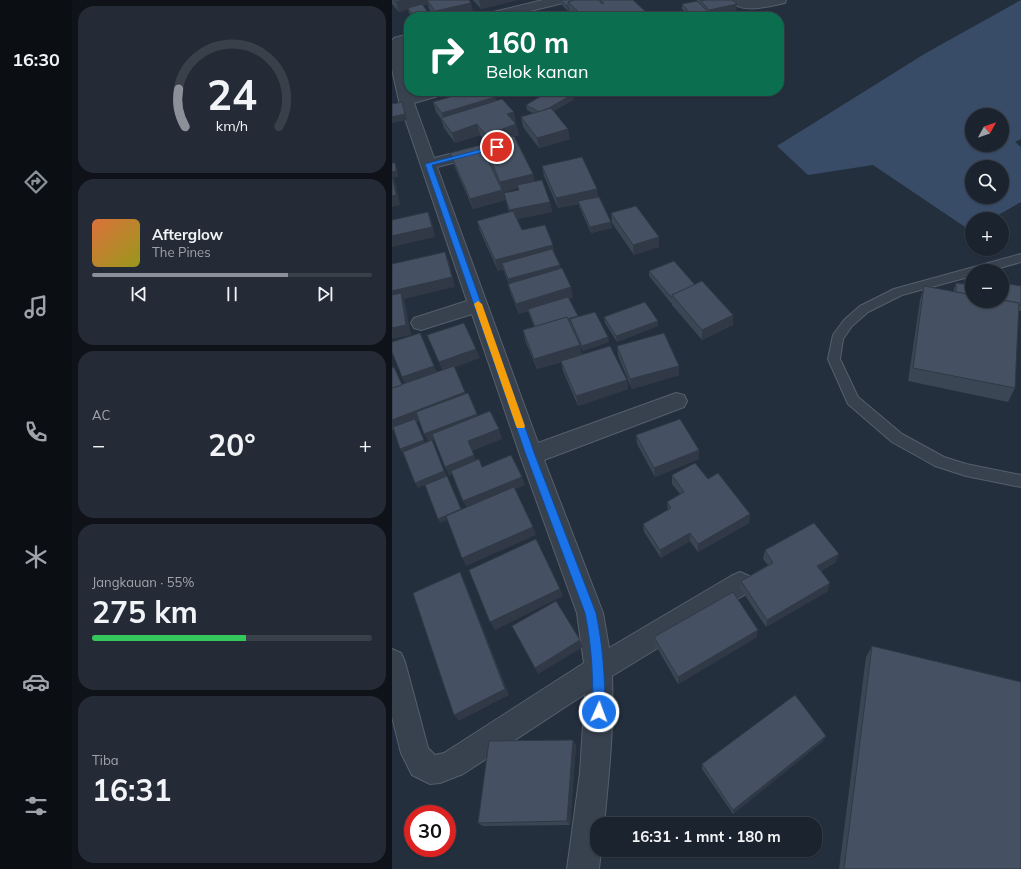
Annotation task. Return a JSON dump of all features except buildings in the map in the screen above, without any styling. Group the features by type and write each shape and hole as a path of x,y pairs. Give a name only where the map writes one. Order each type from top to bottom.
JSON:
{"street":[{"path":"505,12 529,4 558,0"},
{"path":"736,0 747,5 780,0"},
{"path":"400,36 399,68 404,92"},
{"path":"405,96 531,455 590,613 596,639 600,698 596,754 583,869"},
{"path":"406,102 425,96"},
{"path":"428,164 497,147"},
{"path":"421,323 478,305"},
{"path":"531,455 676,401"},
{"path":"392,662 415,753 420,762 427,769 435,770 453,764 599,668 740,584"}],"lane":[{"path":"1000,264 1021,258"},
{"path":"965,274 898,292 864,309 848,323 837,338 834,359 853,400 897,438 940,462 966,470 1021,481"}],"water":[{"path":"1021,0 1021,139 1015,142 1021,147 1021,202 1003,212 965,212 965,227 873,165 808,175 777,146 926,53"}],"slow traffic":[{"path":"478,304 521,426"}],"route":[{"path":"497,147 428,164 531,455 590,613 596,639 599,668 599,712"}]}
